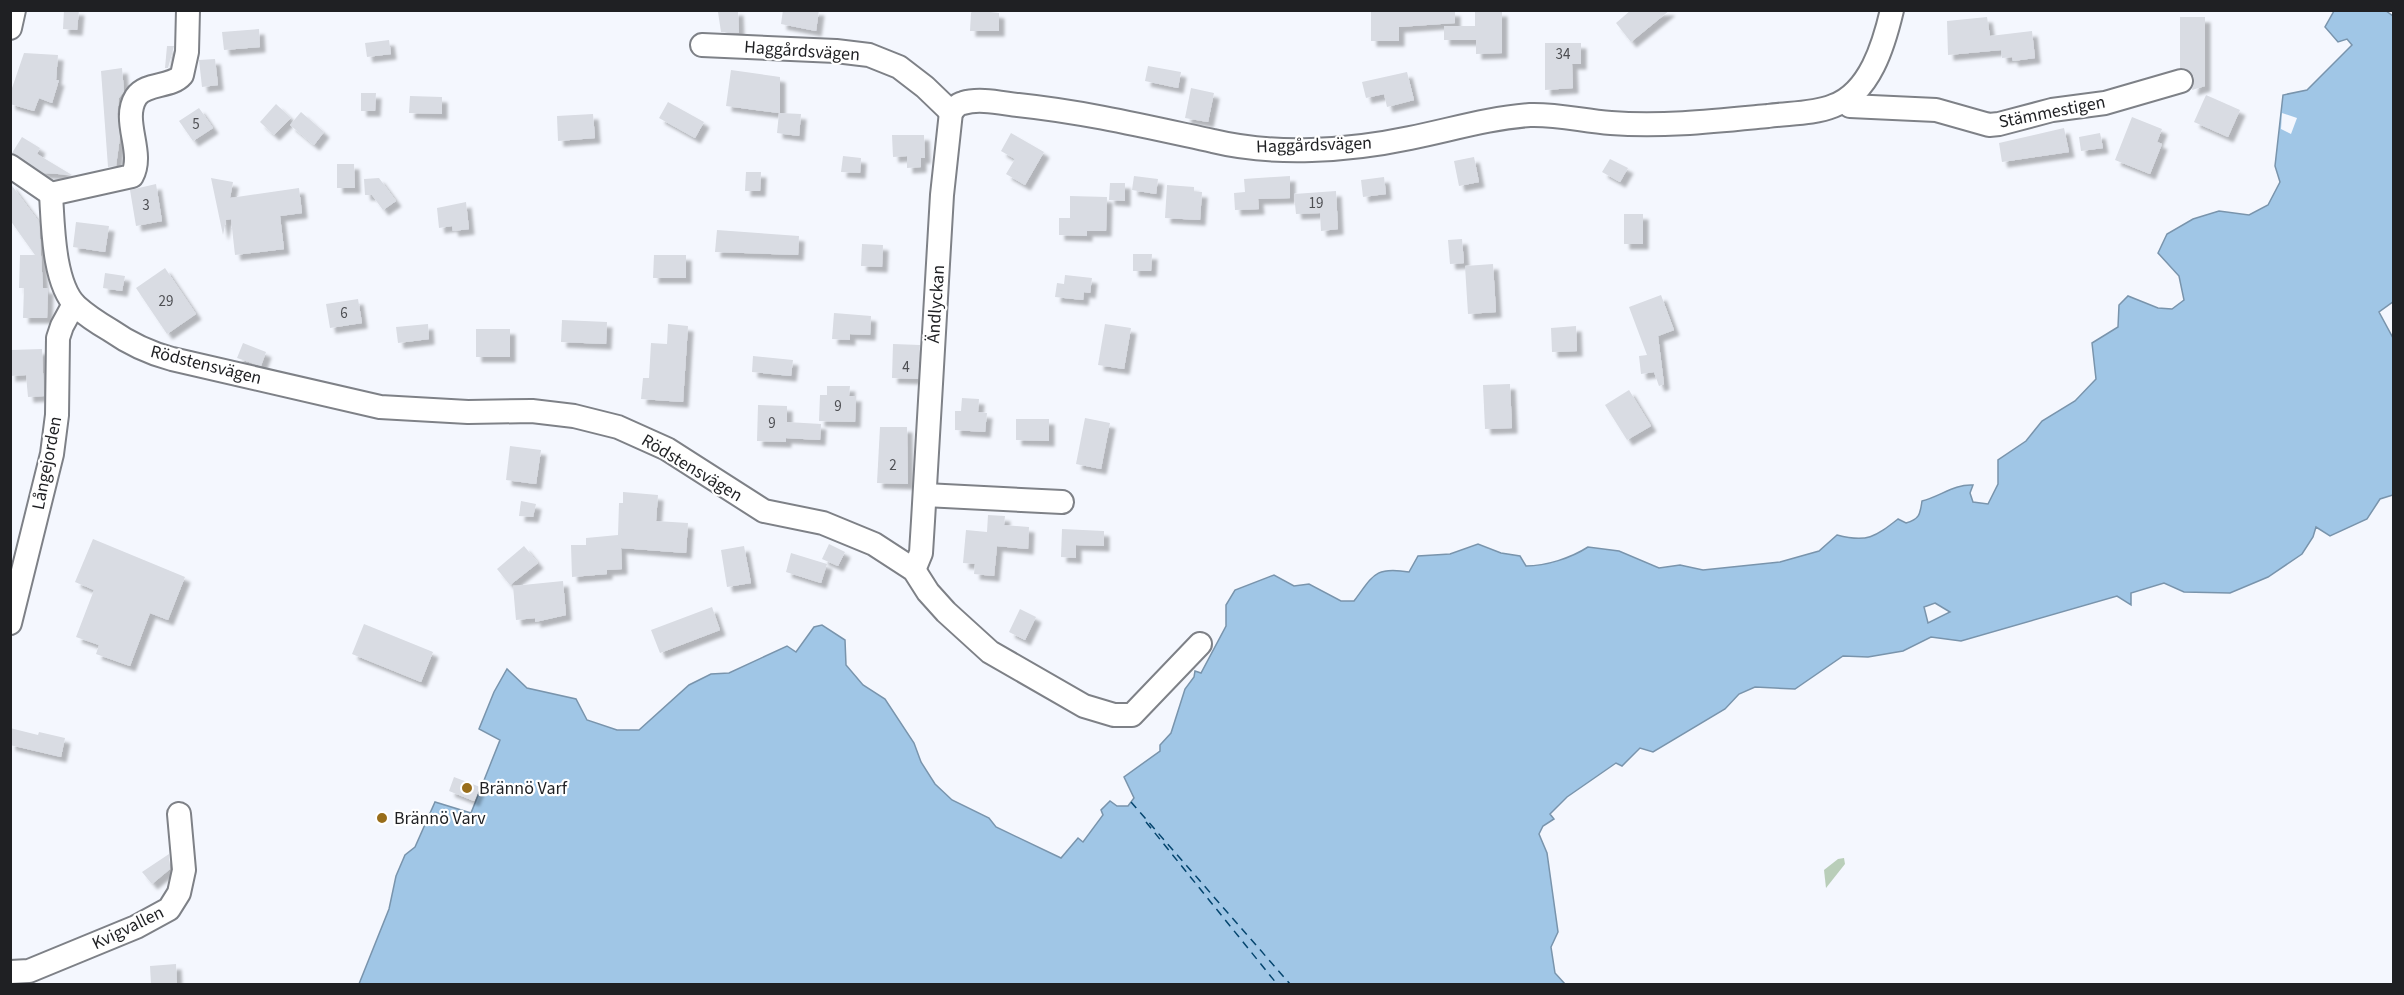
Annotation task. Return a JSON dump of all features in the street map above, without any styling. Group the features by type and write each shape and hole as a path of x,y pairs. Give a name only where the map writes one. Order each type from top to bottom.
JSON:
{"street":[{"path":"10,28 14,10"},
{"path":"10,166 51,194 132,176 136,165 132,111 135,101 140,93 182,75 187,52 188,10"},
{"name":"Haggårdsvägen","path":"702,45 836,51 869,55 886,60 904,71 951,112 957,106 969,102 1033,107 1135,122 1214,142 1288,148 1370,145 1513,116 1557,115 1609,123 1652,124 1776,115 1825,108 1846,100 1875,65 1886,39 1892,10"},
{"name":"Stämmestigen","path":"1850,106 1935,110 1989,125 2052,110 2104,103 2181,81"},
{"name":"Ändlyckan","path":"914,570 921,553 942,195 951,112"},
{"path":"51,194 57,261 74,304"},
{"name":"Rödstensvägen","path":"74,304 103,326 147,352 380,407 468,412 532,411 610,424 667,449 764,511 823,523 852,534 897,557 914,570 928,592 946,612 990,652 1064,696 1098,712 1132,715 1200,644"},
{"name":"Långejorden","path":"10,623 52,454 57,415 58,338 74,304"},
{"path":"925,495 1062,502"},
{"name":"Kvigvallen","path":"26,976 136,927 169,909 179,893 184,870 179,814"}],"green space":[{"path":"1844,858 1845,864 1826,888 1824,870 1838,859"}],"water":[{"path":"2334,11 2386,11 2393,16 2394,301 2379,312 2393,338 2393,495 2380,499 2367,519 2330,536 2316,527 2313,537 2302,554 2268,577 2230,593 2184,592 2164,583 2131,593 2131,605 2117,596 1961,641 1931,637 1903,651 1868,657 1843,656 1795,689 1755,687 1739,694 1725,709 1653,752 1640,748 1622,766 1616,763 1567,797 1550,814 1554,819 1543,826 1539,834 1547,853 1558,932 1551,947 1555,973 1565,984 359,984 389,909 396,876 405,855 415,847 435,802 471,813 500,740 479,729 494,692 507,669 527,688 576,699 587,720 617,730 639,730 689,685 711,674 729,673 787,646 796,652 814,627 822,625 845,640 846,665 863,685 885,699 914,743 921,762 935,784 952,800 989,818 996,827 1061,858 1078,838 1083,842 1103,815 1101,810 1110,801 1117,806 1128,806 1134,798 1124,777 1160,751 1160,745 1171,733 1185,689 1194,677 1195,671 1201,673 1226,626 1226,605 1235,590 1274,575 1294,586 1309,584 1341,601 1354,601 1371,579 1381,572 1397,570 1409,572 1418,556 1450,554 1478,544 1501,553 1520,556 1526,566 1558,561 1588,547 1619,551 1659,568 1680,565 1703,570 1780,562 1819,551 1837,535 1856,538 1870,537 1898,519 1906,523 1914,520 1920,513 1922,501 1960,486 1973,485 1970,493 1973,502 1988,504 1998,484 1998,460 2026,441 2042,421 2075,401 2096,379 2092,343 2118,327 2119,305 2128,296 2158,308 2172,309 2184,300 2179,276 2158,253 2167,234 2193,219 2219,211 2249,215 2268,205 2280,182 2275,166 2283,95 2307,90 2352,45 2347,39 2338,42 2325,27","holes":["1935,603 1950,612 1928,623 1924,607"]}],"pier":[{"path":"2282,113 2297,118 2291,134 2281,129"}],"building":[{"path":"64,10 79,10 77,30 63,29"},
{"path":"738,10 739,33 721,32 718,12"},
{"path":"783,10 819,10 816,31 781,24"},
{"path":"973,10 999,13 999,31 970,31"},
{"path":"1631,10 1670,10 1631,42 1616,23"},
{"path":"1371,11 1455,11 1455,23 1399,27 1399,41 1371,41"},
{"path":"1502,11 1502,53 1476,54 1476,40 1444,40 1444,26 1475,26 1475,12"},
{"path":"1987,17 1990,36 2032,31 2035,58 2013,61 2012,57 2002,58 2001,50 1948,55 1947,21"},
{"path":"2180,17 2205,17 2205,86 2192,90 2194,77 2190,71 2180,68"},
{"path":"259,29 260,47 224,50 222,32"},
{"path":"389,40 391,54 367,57 365,43"},
{"path":"1545,43 1581,43 1581,64 1572,64 1573,88 1545,90"},
{"path":"167,46 174,46 168,68 165,68"},
{"path":"24,53 58,55 56,80 59,80 52,103 39,98 34,111 10,104 10,94"},
{"path":"215,59 218,85 202,87 199,60"},
{"path":"1148,66 1181,72 1178,88 1145,81"},
{"path":"122,68 124,91 119,98 117,114 120,137 116,166 108,167 101,71"},
{"path":"731,70 780,77 780,113 801,114 799,136 777,133 779,113 726,106"},
{"path":"1407,72 1414,100 1387,107 1384,94 1366,98 1362,82"},
{"path":"1191,88 1214,93 1208,122 1185,118"},
{"path":"361,93 376,93 375,111 361,111"},
{"path":"2206,95 2240,110 2228,137 2194,122"},
{"path":"410,96 442,97 442,114 409,113"},
{"path":"668,102 704,122 695,138 659,118"},
{"path":"276,104 291,118 274,135 260,122"},
{"path":"199,108 213,128 193,141 179,121"},
{"path":"301,112 324,132 314,145 290,125"},
{"path":"593,114 595,138 558,141 557,116"},
{"path":"2132,117 2162,129 2157,142 2162,144 2150,174 2115,160"},
{"path":"2064,128 2069,152 2002,162 1999,143"},
{"path":"1011,133 1044,152 1025,185 1006,174 1015,159 1001,151"},
{"path":"2100,133 2103,148 2081,151 2079,137"},
{"path":"892,135 924,135 925,158 921,158 921,167 907,168 907,156 893,157"},
{"path":"22,137 40,148 37,154 72,175 44,173 12,153"},
{"path":"843,156 861,158 860,173 841,172"},
{"path":"1474,157 1479,182 1459,186 1454,161"},
{"path":"1610,159 1628,168 1620,182 1602,172"},
{"path":"337,164 354,164 355,188 337,188"},
{"path":"746,172 761,172 760,191 745,191"},
{"path":"1134,176 1158,179 1156,194 1132,190"},
{"path":"1290,176 1290,198 1258,199 1259,209 1235,210 1234,193 1245,192 1244,179"},
{"path":"1384,177 1386,194 1363,197 1361,180"},
{"path":"211,178 233,182 230,198 299,188 302,213 280,216 284,249 235,255 231,219 226,220 223,235"},
{"path":"379,178 396,201 383,210 372,195 365,195 364,179"},
{"path":"10,183 39,222 43,288 48,288 47,318 23,318 24,288 19,288 20,255 35,255 10,220"},
{"path":"1110,183 1125,183 1125,201 1109,200"},
{"path":"156,184 162,221 136,226 130,190"},
{"path":"1167,185 1194,187 1194,192 1202,192 1200,220 1165,218"},
{"path":"1336,191 1338,229 1321,231 1320,213 1296,214 1294,194"},
{"path":"1070,196 1107,197 1106,231 1087,231 1087,236 1059,235 1059,218 1070,218"},
{"path":"466,202 469,229 453,231 452,226 439,228 437,208"},
{"path":"1624,214 1643,214 1643,244 1624,244"},
{"path":"76,222 109,226 105,252 73,247"},
{"path":"717,230 799,236 798,255 715,252"},
{"path":"1462,239 1464,263 1450,264 1448,240"},
{"path":"862,244 883,245 882,267 861,266"},
{"path":"1133,254 1152,254 1151,271 1133,271"},
{"path":"654,255 686,255 686,278 653,278"},
{"path":"1493,264 1496,312 1468,314 1465,266"},
{"path":"165,268 196,314 167,334 136,288"},
{"path":"105,273 125,276 122,291 103,288"},
{"path":"1065,275 1092,278 1090,293 1084,292 1083,300 1055,297 1057,283 1064,284"},
{"path":"1661,295 1674,330 1658,336 1664,384 1659,386 1654,372 1641,374 1639,356 1647,355 1629,307"},
{"path":"358,299 362,323 330,328 326,304"},
{"path":"834,313 871,316 870,335 850,334 850,340 832,339"},
{"path":"562,320 607,322 606,344 561,342"},
{"path":"428,324 429,339 398,343 396,327"},
{"path":"668,324 688,326 683,402 641,399 643,378 649,378 651,343 667,344"},
{"path":"1105,324 1131,328 1124,369 1098,365"},
{"path":"1576,326 1577,351 1552,352 1551,328"},
{"path":"476,329 510,329 510,357 476,357"},
{"path":"243,343 266,352 261,366 237,358"},
{"path":"893,344 920,345 918,379 892,378"},
{"path":"42,349 44,396 28,397 26,375 10,376 10,350"},
{"path":"753,356 793,360 791,376 752,372"},
{"path":"1510,384 1512,428 1485,429 1483,385"},
{"path":"827,386 850,386 849,396 856,396 855,422 819,421 820,395 827,395"},
{"path":"1629,390 1651,426 1627,440 1605,405"},
{"path":"962,398 979,399 978,412 987,413 985,432 955,430 955,411 961,411"},
{"path":"758,405 787,406 787,422 821,424 820,440 786,438 786,442 757,441"},
{"path":"1085,418 1110,423 1101,469 1076,464"},
{"path":"1016,419 1049,419 1049,441 1016,440"},
{"path":"880,427 907,427 908,484 877,483"},
{"path":"510,446 541,450 536,484 506,480"},
{"path":"623,492 658,495 656,521 688,523 686,553 621,548 622,569 607,570 607,574 572,577 571,545 586,545 586,538 618,535 619,503 623,503"},
{"path":"521,501 536,504 533,517 519,516"},
{"path":"988,515 1005,516 1004,525 1029,527 1028,549 997,546 994,576 974,574 975,564 963,563 966,530 987,532"},
{"path":"1062,529 1104,531 1104,546 1076,545 1076,558 1061,557"},
{"path":"93,539 185,577 168,620 150,613 130,666 96,654 99,645 76,637 94,590 75,582"},
{"path":"829,544 845,552 838,566 822,559"},
{"path":"524,546 538,563 510,585 497,569"},
{"path":"744,546 751,583 727,587 721,550"},
{"path":"791,553 827,564 821,583 786,572"},
{"path":"563,581 566,615 535,622 535,618 516,620 513,586"},
{"path":"712,607 720,630 660,653 651,630"},
{"path":"1020,609 1036,617 1025,640 1009,632"},
{"path":"364,624 433,652 421,682 352,654"},
{"path":"10,728 38,735 39,732 65,738 61,757 10,745"},
{"path":"454,777 480,787 474,801 449,791"},
{"path":"169,854 170,869 152,884 142,872"},
{"path":"176,964 177,984 151,984 150,966"}],"ferry route":[{"path":"1131,802 1290,984"},
{"path":"1146,822 1277,984"}],"place":[{"name":"Brännö Varf","path":"467,788"},
{"name":"Brännö Varv","path":"382,818"}]}
